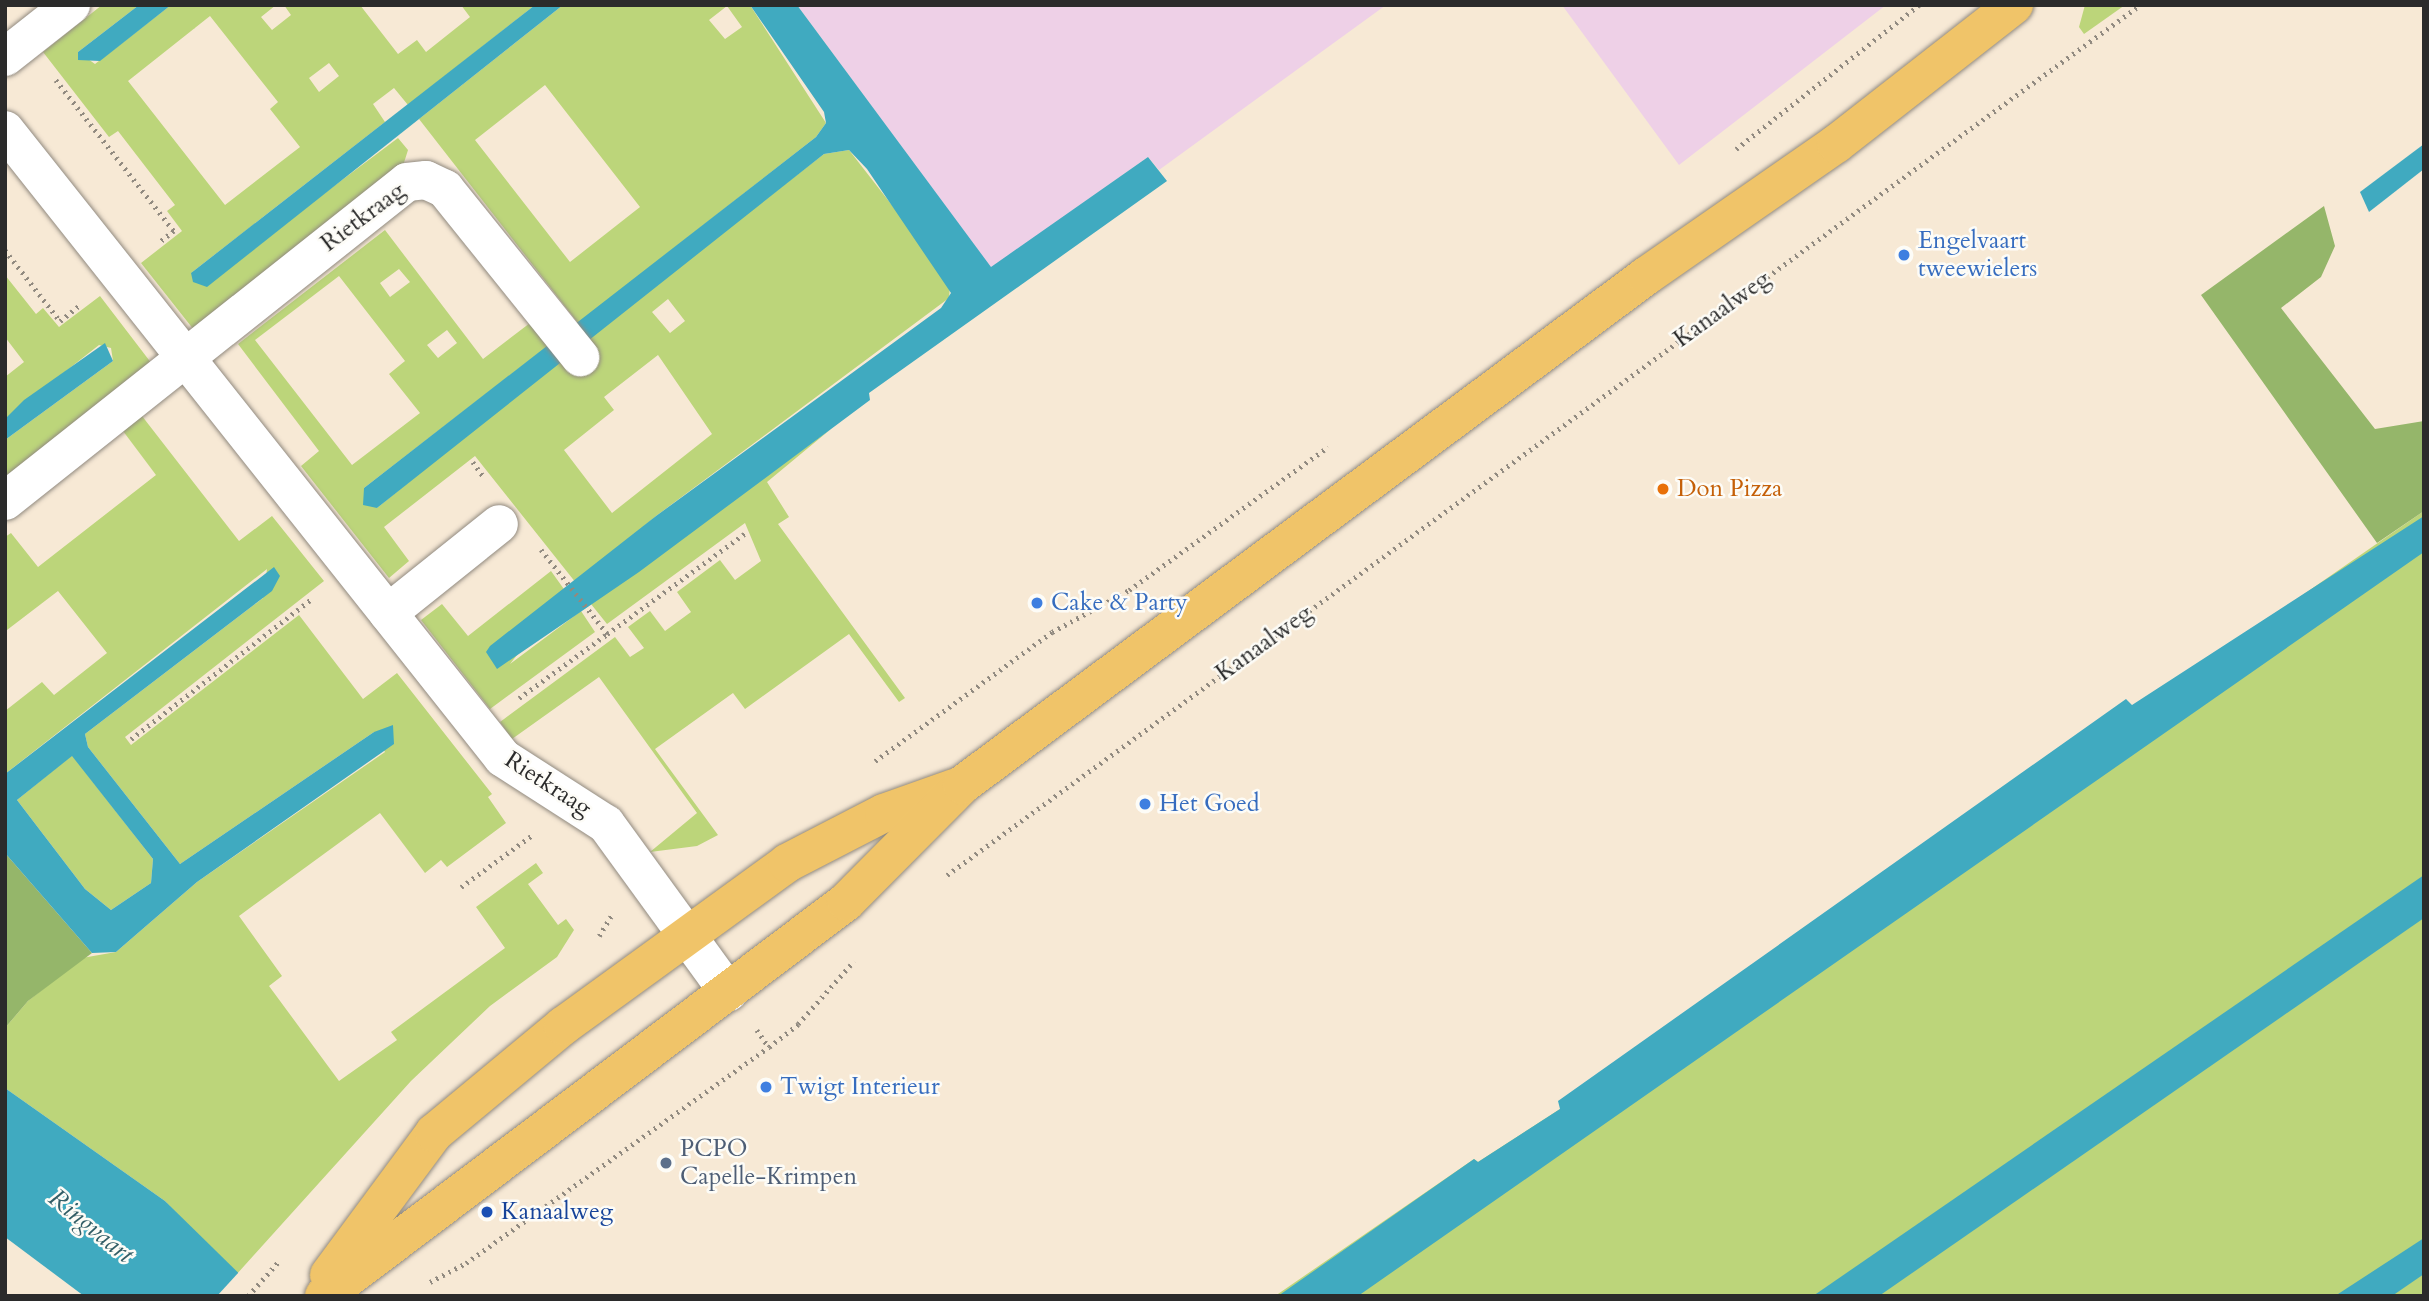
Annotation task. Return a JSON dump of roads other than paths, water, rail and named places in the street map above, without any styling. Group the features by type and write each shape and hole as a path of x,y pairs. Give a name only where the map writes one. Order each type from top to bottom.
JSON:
{"main road":[{"path":"324,1296 846,902 962,785 1646,276 1836,145 2014,5"},
{"path":"314,1296 434,1133 569,1021 688,935 832,838 962,785"}],"street":[{"path":"5,57 71,5"},
{"name":"Rietkraag","path":"5,130 479,727 524,774 577,802 606,824 728,992"},
{"name":"Rietkraag","path":"5,501 401,185 417,180 444,189 580,357"},
{"path":"388,613 499,524"}],"water":[{"path":"139,5 171,5 100,61 78,60 78,52"},
{"path":"535,5 563,5 207,287 193,282 191,273"},
{"path":"750,5 797,5 991,267 1148,157 1167,181 869,393 870,400 639,572 497,669 486,652 490,646 656,516 941,308 951,293 867,169 849,150 824,154 377,508 363,505 364,488 816,137 826,123 824,112"},
{"path":"2424,144 2424,169 2369,212 2360,192"},
{"path":"105,343 113,361 5,440 5,419 24,400"},
{"path":"2424,516 2424,552 1358,1296 1278,1296 1474,1159 1478,1162 1560,1109 1558,1101 2126,699 2132,705"},
{"path":"274,567 280,576 272,591 85,734 88,747 180,864 374,732 393,725 394,744 197,882 116,952 92,953 5,853 5,774","holes":["72,756 153,859 151,883 111,910 85,889 17,800"]},
{"path":"2424,875 2424,918 1879,1296 1813,1296"},
{"name":"Ringvaart","path":"5,1088 165,1201 262,1296 84,1296 5,1237"},
{"path":"2424,1238 2424,1274 2392,1296 2335,1296"}],"place":[{"name":"Engelvaart tweewielers","path":"1904,255"},
{"name":"Don Pizza","path":"1663,489"},
{"name":"Cake & Party","path":"1037,603"},
{"name":"Het Goed","path":"1145,804"},
{"name":"Twigt Interieur","path":"766,1087"},
{"name":"PCPO Capelle-Krimpen","path":"666,1163"},
{"name":"Kanaalweg","path":"487,1212"}]}
